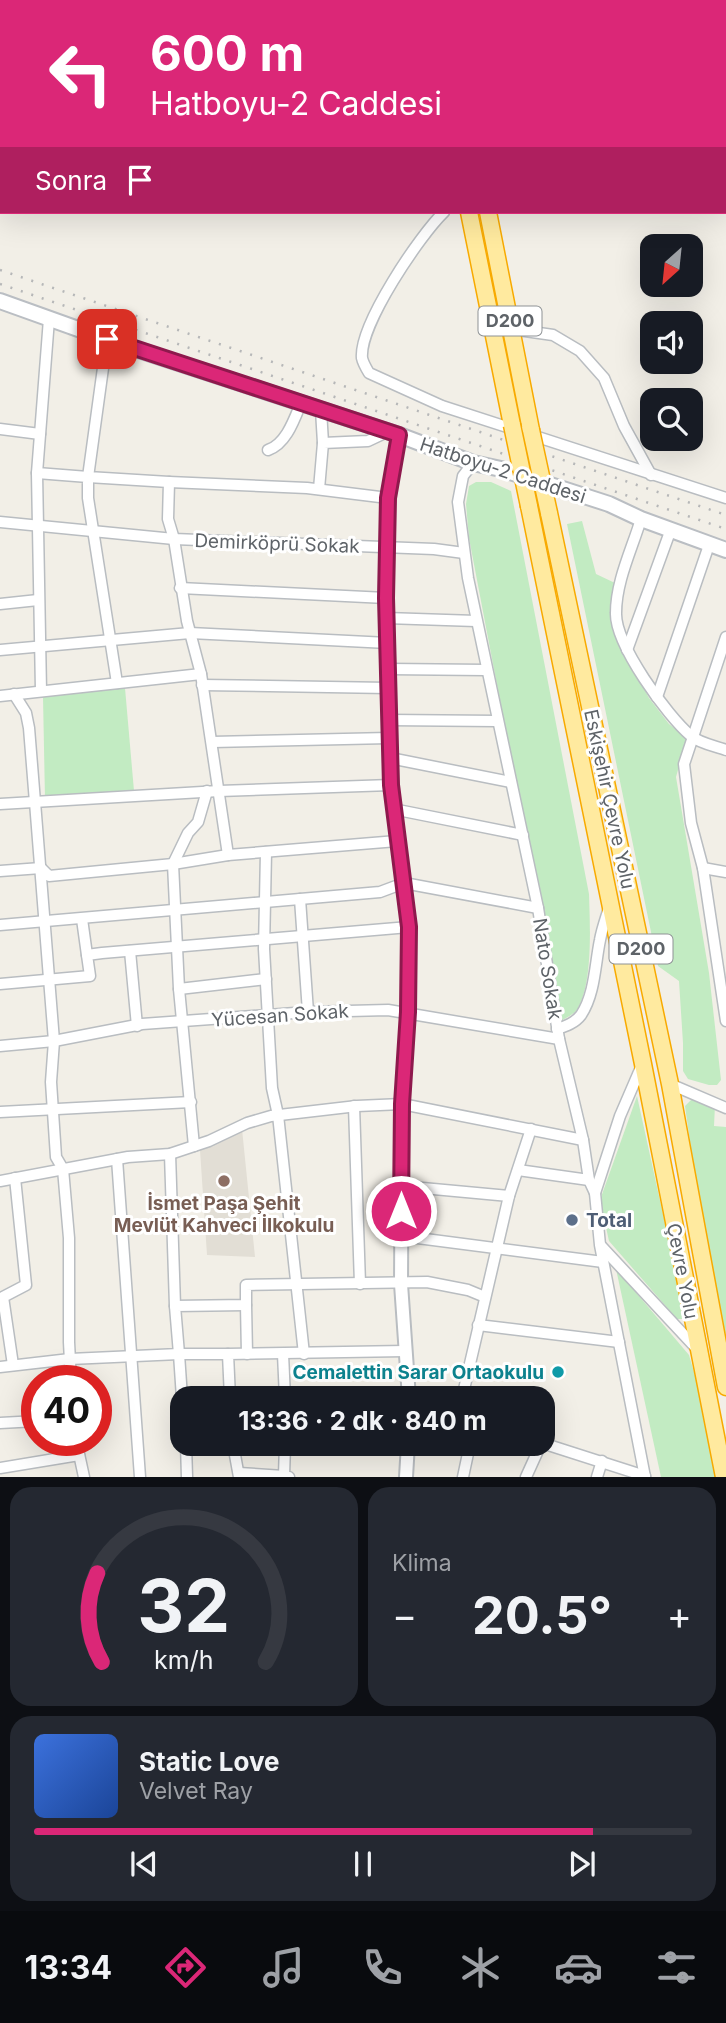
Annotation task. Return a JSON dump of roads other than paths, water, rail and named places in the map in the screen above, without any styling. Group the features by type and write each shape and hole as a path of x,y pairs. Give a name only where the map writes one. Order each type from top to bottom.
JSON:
{"highway":[{"name":"Eskişehir Çevre Yolu","path":"469,214 643,1064"},
{"name":"Eskişehir Çevre Yolu","path":"488,214 531,430 670,1084 726,1387"},
{"name":"Çevre Yolu","path":"643,1064 724,1477"}],"main road":[{"name":"Hatboyu-2 Caddesi","path":"0,302 393,433 472,463 501,469 608,504 726,550"}],"street":[{"path":"443,214 392,284 372,317 362,355 369,373 442,406 726,498"},
{"path":"41,691 37,473 49,319"},
{"path":"511,329 553,335 580,351 604,378 624,426 651,475"},
{"path":"107,339 88,477 88,498 117,683"},
{"path":"268,450 279,443 287,433 301,403"},
{"path":"319,489 323,443 321,410"},
{"path":"0,429 40,434"},
{"path":"323,443 368,441 393,433 388,498 386,618 391,785 409,927 401,1186 401,1284 408,1386"},
{"name":"Nato Sokak","path":"472,463 463,476 458,502 464,553 486,670 538,908 558,1034 583,1140 589,1180 595,1193 603,1262 645,1476"},
{"path":"37,473 319,489 388,498"},
{"path":"169,482 168,519 174,540 180,588 201,674 228,855"},
{"path":"641,519 617,595 615,617 627,650 647,684 692,738 726,750"},
{"name":"Demirköprü Sokak","path":"0,522 174,540 435,549 464,553"},
{"path":"627,650 671,529"},
{"path":"657,696 709,544"},
{"path":"180,588 386,598"},
{"path":"0,604 38,600"},
{"path":"386,618 477,621"},
{"path":"0,650 190,633 388,643"},
{"path":"726,637 684,764 691,823 721,959 726,1021"},
{"path":"388,669 486,670"},
{"path":"0,696 201,674"},
{"path":"202,685 388,688"},
{"path":"14,694 26,713 29,728 41,868 54,1041 51,1082 56,1157 63,1169 69,1238 70,1365"},
{"path":"388,720 497,721"},
{"path":"212,742 389,738"},
{"path":"390,758 511,782"},
{"path":"0,804 219,791 391,785"},
{"path":"194,1146 179,989 173,864 188,833 198,822 207,792"},
{"path":"393,808 523,835"},
{"path":"0,871 41,868 49,876 173,864 228,855 397,841"},
{"path":"266,852 264,939 272,1088 278,1115 304,1354"},
{"path":"703,868 726,872"},
{"path":"0,925 380,892 404,883 538,908"},
{"path":"300,899 308,1012"},
{"path":"558,1034 579,1018 586,1006 609,908"},
{"path":"0,984 90,976 82,919"},
{"path":"87,956 409,927"},
{"path":"130,951 137,1026"},
{"path":"179,989 266,979"},
{"name":"Yücesan Sokak","path":"0,1046 54,1041 137,1026 308,1012 408,1012 558,1034"},
{"path":"595,1193 620,1116 643,1064"},
{"path":"670,1084 726,1108"},
{"path":"0,1112 191,1102"},
{"path":"0,1181 117,1159 170,1154 209,1141 247,1123 278,1115 354,1106 402,1104 583,1140"},
{"path":"354,1106 360,1284"},
{"path":"465,1386 499,1249 509,1196 531,1129"},
{"path":"170,1154 175,1306 182,1386"},
{"path":"117,1159 140,1477"},
{"path":"518,1170 589,1180"},
{"path":"13,1365 2,1301 26,1285 15,1178"},
{"path":"401,1186 509,1196"},
{"path":"401,1236 603,1262"},
{"path":"600,1245 698,1350"},
{"path":"247,1354 246,1285 441,1284 485,1297"},
{"path":"175,1306 246,1305"},
{"path":"478,1325 619,1342"},
{"path":"0,1367 70,1359 179,1354 405,1351"},
{"path":"228,1354 229,1386"},
{"path":"283,1354 284,1386"},
{"path":"0,1423 21,1422"},
{"path":"555,1448 645,1476"},
{"path":"0,1468 73,1456"},
{"path":"79,1456 84,1477"},
{"path":"186,1456 187,1477"},
{"path":"235,1456 239,1475 290,1477"},
{"path":"284,1476 285,1456"},
{"path":"406,1477 407,1456"},
{"path":"463,1477 467,1456"},
{"path":"526,1477 536,1456"},
{"path":"597,1477 602,1461"}],"railway":[{"path":"0,270 726,515"},
{"path":"0,284 726,529"}],"place":[{"name":"İsmet Paşa Şehit Mevlüt Kahveci İlkokulu","path":"224,1181"},
{"name":"Total","path":"572,1220"},
{"name":"Cemalettin Sarar Ortaokulu","path":"558,1372"}]}
